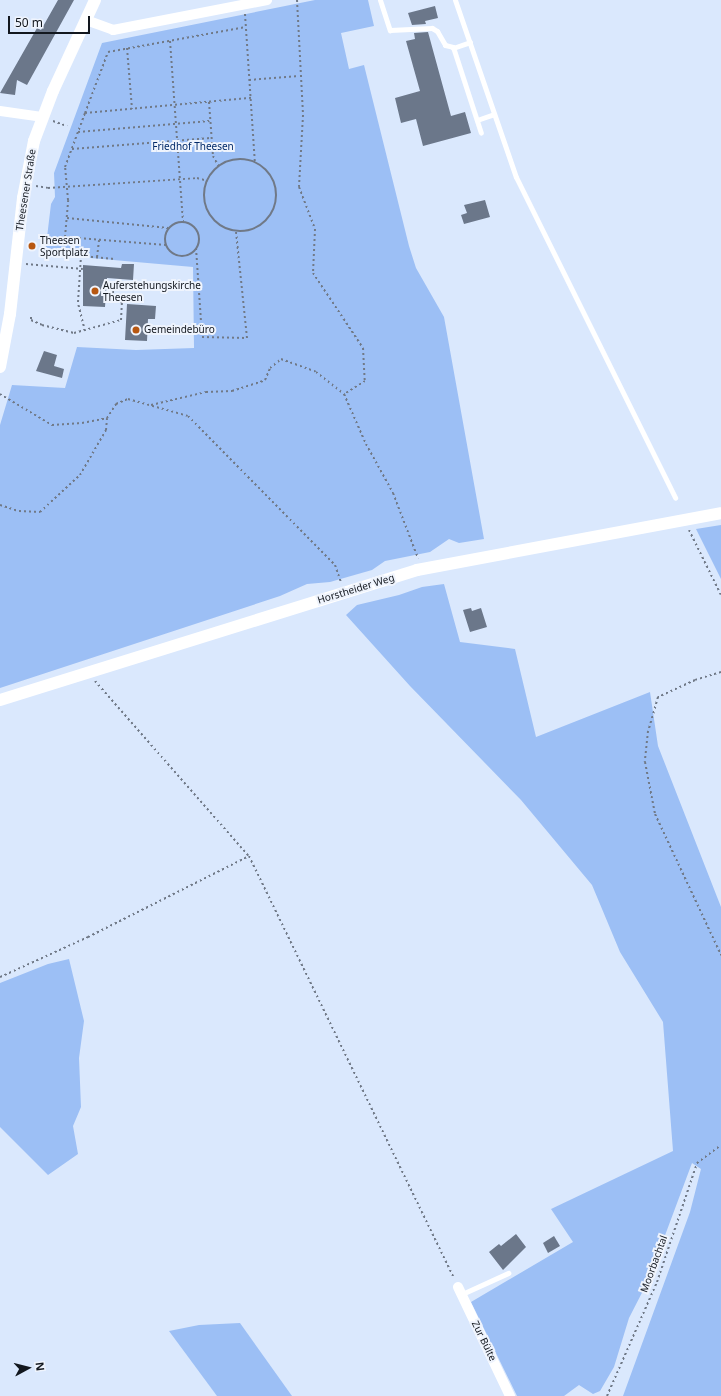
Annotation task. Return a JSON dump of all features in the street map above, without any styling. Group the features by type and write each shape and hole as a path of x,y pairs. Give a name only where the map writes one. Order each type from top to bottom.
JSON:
{"street":[{"name":"Theesener Straße","path":"0,367 16,263 25,185 42,117 95,0"},
{"path":"86,20 113,30 267,0"},
{"path":"0,111 42,117"},
{"name":"Horstheider Weg","path":"0,700 346,591 422,569 721,514"},
{"name":"Zur Bülte","path":"460,1291 510,1396"}],"lane":[{"path":"380,0 390,30 432,28 445,45 453,48 470,42"},
{"path":"455,0 516,177 675,498"},
{"path":"453,48 481,133"},
{"path":"477,120 494,114"},
{"path":"460,1291 508,1273"}],"path":[{"path":"297,0 299,76 303,114 298,187 315,229 313,273 363,348 365,381 344,394"},
{"path":"244,5 255,163"},
{"path":"183,222 197,230 199,241 196,248 190,254 179,256 166,245 65,237 68,187 65,167 108,52 246,27"},
{"path":"170,40 183,222"},
{"path":"127,48 132,109"},
{"path":"250,80 299,76"},
{"path":"84,113 251,98"},
{"path":"209,102 213,156 219,167"},
{"path":"78,132 210,121"},
{"path":"72,149 211,138"},
{"path":"236,159 255,163 268,172 274,183 274,207 268,218 259,226 248,230 236,231 218,224 209,213 205,199 208,181 219,167 236,159"},
{"path":"25,185 48,188 197,178 208,181"},
{"path":"66,218 169,228 183,222"},
{"path":"166,245 165,236 169,228"},
{"path":"196,248 202,337 247,338 236,231"},
{"path":"97,257 99,240"},
{"path":"85,332 78,302 81,256 115,259"},
{"path":"16,263 81,269"},
{"path":"31,316 31,320 64,332 85,332 121,320 122,303 113,293 113,280"},
{"path":"150,405 206,392 232,391 265,380 270,368 281,359 316,372 344,394 366,444 393,493 422,569"},
{"path":"0,394 52,425 82,423 107,418"},
{"path":"0,505 19,511 40,512 80,475 106,430 107,418 116,404 128,399 188,416 335,565 346,591"},
{"path":"684,520 721,595"},
{"path":"721,672 658,696 648,731 645,762 655,814 721,955"},
{"path":"88,673 249,856 460,1291"},
{"path":"0,976 88,938 249,856"},
{"name":"Moorbachtal","path":"607,1396 657,1282 697,1163 721,1145"}],"green space":[{"name":"Friedhof Theesen","path":"315,0 368,0 374,26 341,33 349,69 364,65 409,246 416,268 444,317 484,539 459,543 449,539 430,552 385,561 372,570 330,582 307,584 280,596 0,688 0,425 12,385 65,388 77,347 136,350 194,348 193,267 45,254 51,204 55,197 54,173 102,43"},
{"path":"721,525 721,579 696,529"},
{"path":"444,584 460,642 515,649 536,737 650,692 658,746 721,907 721,1396 623,1396 690,1212 701,1169 692,1163 648,1281 629,1318 614,1367 600,1391 593,1394 579,1385 564,1396 517,1396 471,1302 573,1242 551,1209 673,1151 663,1022 620,952 592,885 521,800 410,686 346,615 357,605 399,595 422,587"},
{"path":"69,959 84,1021 79,1058 81,1107 73,1126 78,1154 48,1175 0,1127 0,983 48,964"},
{"path":"240,1323 292,1396 217,1396 169,1331 199,1325"}],"building":[{"path":"58,0 74,0 27,85 17,80 15,95 0,93 37,28 41,30"},
{"path":"435,6 438,18 425,21 426,24 412,25 408,13"},
{"path":"428,32 451,116 465,112 471,133 423,146 416,119 401,123 395,98 420,91 406,41 415,39 414,33"},
{"path":"485,200 490,217 464,224 461,215 467,213 464,205"},
{"name":"Auferstehungskirche Theesen","path":"122,264 134,264 133,280 107,278 105,307 83,306 83,265 121,268"},
{"name":"Gemeindebüro","path":"127,304 156,306 155,319 148,319 147,341 125,340"},
{"path":"44,351 57,355 54,366 64,369 62,378 36,371"},
{"path":"471,608 472,611 481,608 487,627 470,632 463,610"},
{"path":"516,1234 526,1247 503,1270 489,1252 499,1244 501,1246"},
{"path":"554,1236 560,1246 548,1253 543,1243"}],"place":[{"name":"Theesen Sportplatz","path":"32,246"},
{"name":"Auferstehungskirche Theesen","path":"95,291"},
{"name":"Gemeindebüro","path":"136,330"}]}
